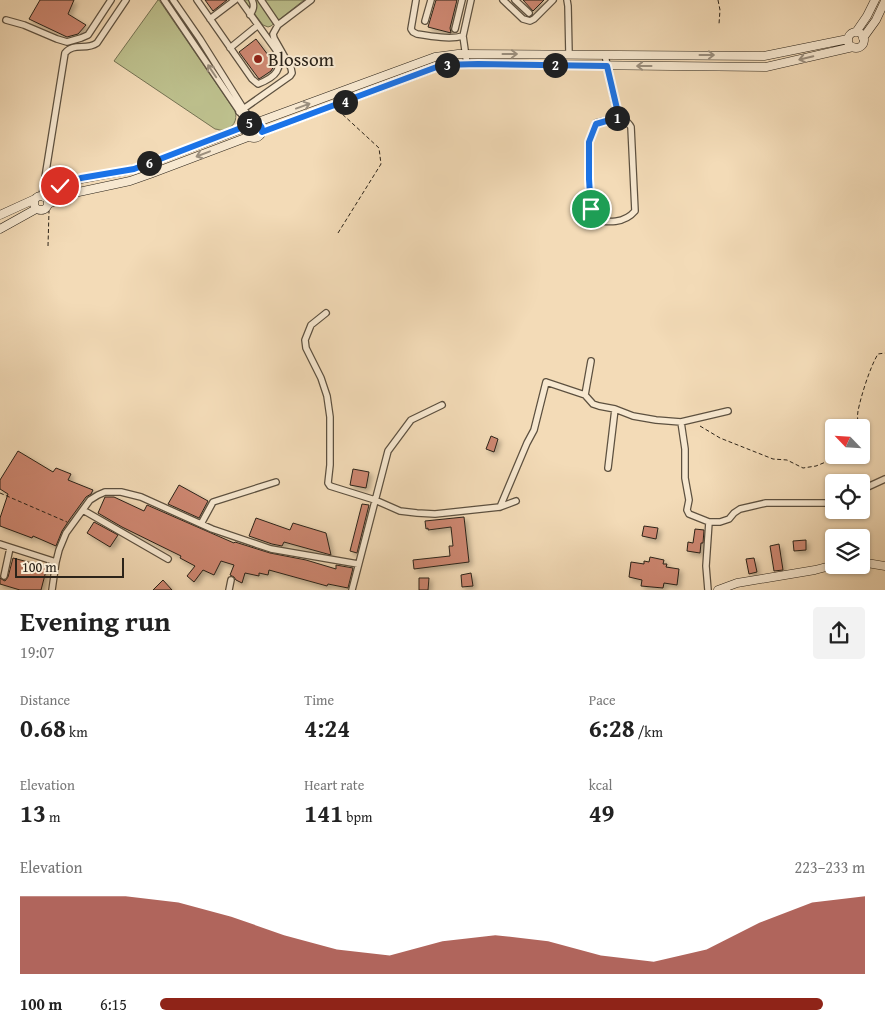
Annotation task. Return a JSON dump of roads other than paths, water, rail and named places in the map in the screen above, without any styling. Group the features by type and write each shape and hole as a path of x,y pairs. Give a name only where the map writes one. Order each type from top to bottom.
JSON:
{"street":[{"path":"6,20 67,42 88,35 111,0"},
{"path":"67,50 74,46 89,47 97,43 126,0"},
{"path":"164,0 242,110"},
{"path":"173,0 200,38 251,124 262,127 262,132"},
{"path":"197,0 230,48 258,84 274,75 279,68 279,58 276,50 240,0"},
{"path":"210,19 235,0"},
{"path":"250,15 254,3 252,0"},
{"path":"261,0 278,25"},
{"path":"242,110 292,74 291,68 273,34 278,25 310,0"},
{"path":"416,0 411,29 413,32 450,38 463,36"},
{"path":"425,21 431,0"},
{"path":"455,29 462,0"},
{"path":"467,64 463,36 471,0"},
{"path":"503,0 522,19 530,21 553,0"},
{"path":"515,0 529,13"},
{"path":"567,0 569,54"},
{"path":"36,210 34,206 60,186 81,178 134,169 435,57 466,54 764,56 848,39 852,33 856,32 875,0"},
{"path":"0,215 44,200 130,181 248,137 254,139 259,137 262,132 442,65 766,67 860,46 885,1"},
{"path":"230,48 257,26"},
{"path":"856,32 861,34 863,38"},
{"path":"193,43 200,38"},
{"path":"848,39 849,44 853,47"},
{"path":"0,228 36,210 43,210 47,207 44,200 67,42"},
{"path":"605,55 618,113 631,127 635,211 630,217 614,222 602,221 594,218 591,209 589,142 596,124 620,117"},
{"path":"248,137 246,132 251,124"},
{"path":"326,313 311,325 305,340 306,348 321,378 328,403 330,417 328,483 330,486 400,510 417,513 435,514 500,507 516,501"},
{"path":"585,395 591,361"},
{"path":"500,507 534,430 546,382 585,395 593,404 633,416 681,422 728,411"},
{"path":"352,590 388,451 410,420 442,406"},
{"path":"608,468 614,409"},
{"path":"681,422 685,449 685,478 689,500 687,510 689,514 709,522 720,522 729,519 740,509 766,503 825,503"},
{"path":"870,486 885,479"},
{"path":"201,524 213,502 276,482"},
{"path":"52,590 56,562 66,533 90,500 105,492 121,492 141,497 236,538 271,549 358,564"},
{"path":"83,510 168,559"},
{"path":"708,590 706,566 709,522"},
{"path":"0,544 56,562"},
{"path":"4,576 10,548"},
{"path":"870,564 885,566"},
{"path":"718,590 825,567"},
{"path":"229,590 231,580"}],"place":[{"name":"Blossom","path":"258,59"}]}
